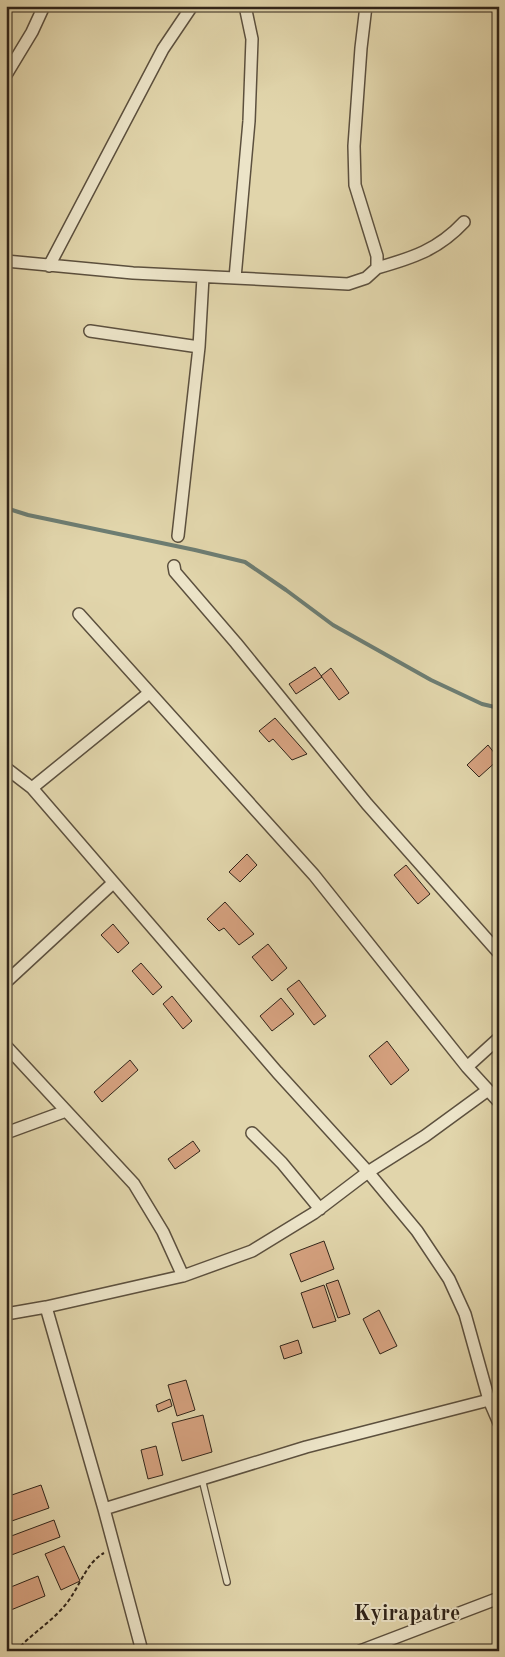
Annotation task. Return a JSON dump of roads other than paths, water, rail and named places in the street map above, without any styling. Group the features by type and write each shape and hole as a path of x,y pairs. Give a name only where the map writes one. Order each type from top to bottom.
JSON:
{"street":[{"path":"6,75 32,32 44,6"},
{"path":"50,266 163,49 192,6"},
{"path":"235,278 249,121 251,75 252,39 245,6"},
{"path":"366,6 361,48 354,155 355,185 377,256 377,268"},
{"path":"6,261 134,273 348,284 366,278 377,268 404,260 439,244 452,235 464,222"},
{"path":"178,536 199,347 203,277"},
{"path":"90,331 199,347"},
{"path":"174,566 175,572 236,643 367,804 499,953"},
{"path":"79,614 314,875 467,1067 499,1102"},
{"path":"32,788 149,693"},
{"path":"6,768 32,788 277,1072 368,1172 417,1231 449,1279 465,1314 488,1400 499,1423"},
{"path":"6,982 113,883"},
{"path":"467,1067 499,1038"},
{"path":"6,1046 134,1184 163,1232 183,1276"},
{"path":"6,1314 46,1307 183,1276 252,1251 320,1209 368,1172 425,1136 488,1090"},
{"path":"6,1132 66,1111"},
{"path":"252,1133 282,1163 320,1209"},
{"path":"46,1307 104,1509 142,1651"},
{"path":"104,1509 306,1447 488,1400"},
{"path":"360,1651 499,1598"}],"lane":[{"path":"202,1479 227,1582"}],"waterway":[{"path":"6,508 28,515 245,562 333,625 431,680 482,704 499,708"}],"district":[{"name":"Kyirapatre","path":"407,1612"}]}
